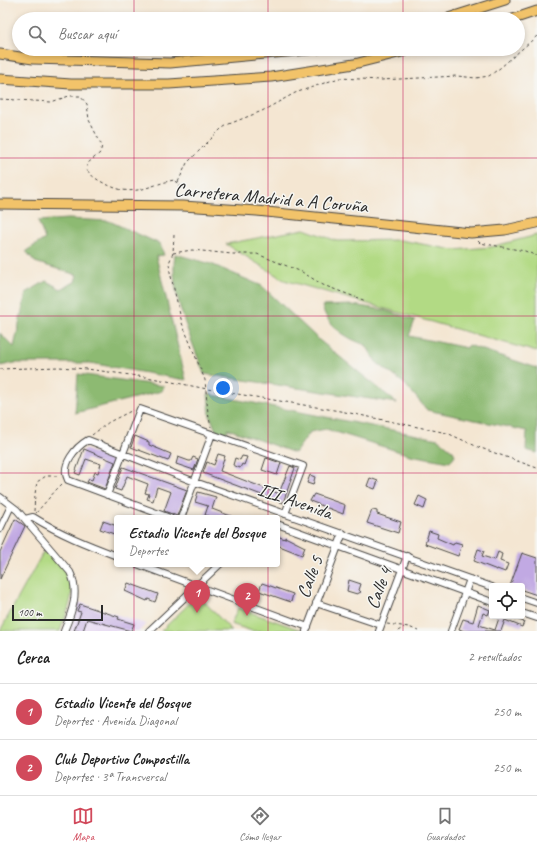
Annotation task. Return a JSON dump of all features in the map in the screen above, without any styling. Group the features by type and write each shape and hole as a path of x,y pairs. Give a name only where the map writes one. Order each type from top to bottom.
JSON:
{"highway":[{"path":"467,12 505,0"},
{"path":"525,15 537,11"},
{"path":"0,54 12,56"},
{"path":"13,56 33,59 170,63 244,56"},
{"path":"0,79 71,84 169,84 264,78 354,64 386,56"},
{"name":"Carretera Madrid a A Coruña","path":"0,204 183,206 257,211 471,233 505,230 537,223"}],"street":[{"path":"107,495 140,409 303,466 285,514 280,516"},
{"path":"182,515 213,434"},
{"path":"88,440 75,450 65,474 67,478 107,495 162,515"},
{"name":"III Avenida","path":"88,440 195,482 489,586"},
{"path":"0,498 30,518 76,541 114,555"},
{"path":"0,529 10,506"},
{"path":"30,518 75,581 75,594 64,631"},
{"name":"III Avenida","path":"280,525 489,601"},
{"name":"Calle 5","path":"307,629 342,533"},
{"name":"Calle 4","path":"381,626 407,556"},
{"path":"145,567 307,629"},
{"path":"149,631 217,567"},
{"path":"451,631 470,579"},
{"path":"525,599 537,603"},
{"path":"316,603 381,626"},
{"path":"525,614 537,618"}],"path":[{"path":"525,45 537,36"},
{"path":"180,189 180,184 178,182 187,163 221,129 229,124 262,111 295,93 340,78 381,80 457,76 476,78 489,76 513,56"},
{"path":"0,99 51,102 69,96 80,96 87,104 89,120 102,146 100,153 88,163 86,169 90,175 97,180 125,191 142,190 174,180 178,182"},
{"path":"471,233 480,243 525,251 537,256"},
{"path":"174,235 173,254 169,263 170,272 182,324 205,380 208,413 213,434"},
{"path":"173,254 192,250 232,254 257,254 302,272 323,285 366,301"},
{"path":"0,369 59,367 87,369 152,378 207,389 340,411 447,433 478,447 537,468"},
{"path":"88,440 109,422 128,412 140,409"},
{"path":"30,518 34,512 35,494 38,482 46,476 67,478"},
{"path":"30,518 67,478"},
{"path":"381,626 406,627 418,631"},
{"path":"398,631 406,627"}],"shaded area":[{"path":"79,602 146,624 139,631 69,631"}],"green space":[{"path":"68,219 109,221 160,244 164,255 156,256 186,380 90,363 14,363 0,366 0,333 14,347 26,293 46,281 61,289 75,282 77,275 35,262 26,251 45,239 38,221"},
{"path":"304,229 337,241 400,240 454,250 491,247 537,235 537,352 284,280 226,244"},
{"path":"175,254 211,264 262,286 319,340 397,403 204,374 178,300 174,269"},
{"path":"353,305 384,310 415,320 409,336 467,348 468,345 537,368 537,453 526,450 527,431 427,410 405,384 376,362 366,345 345,335 333,326 328,320 322,306"},
{"path":"78,374 164,386 162,391 75,413"},
{"path":"208,394 438,439 453,451 455,455 450,462 410,455 326,429 310,432 295,453 228,429 225,436 217,433 210,416"},
{"path":"46,547 58,560 71,581 72,588 70,602 60,631 0,631"},
{"path":"198,595 232,631 161,631"},
{"path":"238,608 301,630 252,631 231,624"}],"building":[{"path":"135,436 149,442 149,445 171,454 168,461 131,447"},
{"path":"84,449 115,462 105,489 87,482 89,479 92,480 95,472 98,473 101,464 86,459 80,475 75,473"},
{"path":"218,454 225,456 220,471 277,493 279,493 290,466 295,468 283,503 203,473 207,462 214,465"},
{"path":"242,456 247,457 244,465 242,464 240,468 233,465 235,458 240,460"},
{"path":"178,457 189,461 191,461 193,457 198,459 194,470 176,464"},
{"path":"266,458 281,463 277,475 262,470"},
{"path":"123,467 187,490 177,515 174,515 164,511 171,492 157,487 153,501 147,499 149,494 145,493 148,484 127,476 121,491 115,489"},
{"path":"310,475 315,477 313,485 307,483"},
{"path":"370,478 378,481 375,489 367,486"},
{"path":"198,492 216,497 212,509 228,515 205,515 208,506 195,502"},
{"path":"314,494 345,505 343,514 310,501"},
{"path":"419,496 427,500 424,509 415,505"},
{"path":"372,510 377,511 377,514 401,522 398,533 367,523"},
{"path":"15,519 25,526 0,579 0,552"},
{"path":"103,521 114,525 114,534 100,529"},
{"path":"429,531 438,534 437,538 453,545 455,542 462,544 458,556 425,544"},
{"path":"280,537 285,539 285,537 305,547 302,555 280,546"},
{"path":"478,549 484,551 482,556 495,560 498,552 502,554 500,561 508,564 505,572 474,561"},
{"path":"522,553 537,558 537,595 525,591 525,583 511,583"},
{"path":"349,580 361,584 359,590 361,592 357,594 347,591"},
{"path":"128,583 158,594 155,602 148,599 147,601 125,591"},
{"path":"262,583 293,594 291,602 259,591"},
{"path":"80,604 119,617 118,619 134,624 131,631 87,619 83,631 74,631 81,612 77,611"},
{"path":"478,605 489,610 488,615 483,613 479,625 495,630 499,619 516,619 524,622 522,627 505,620 501,631 464,631 459,629 463,619 473,622"}],"place":[{"name":"Estadio Vicente del Bosque","path":"197,613"},
{"name":"Club Deportivo Compostilla","path":"247,616"}]}
